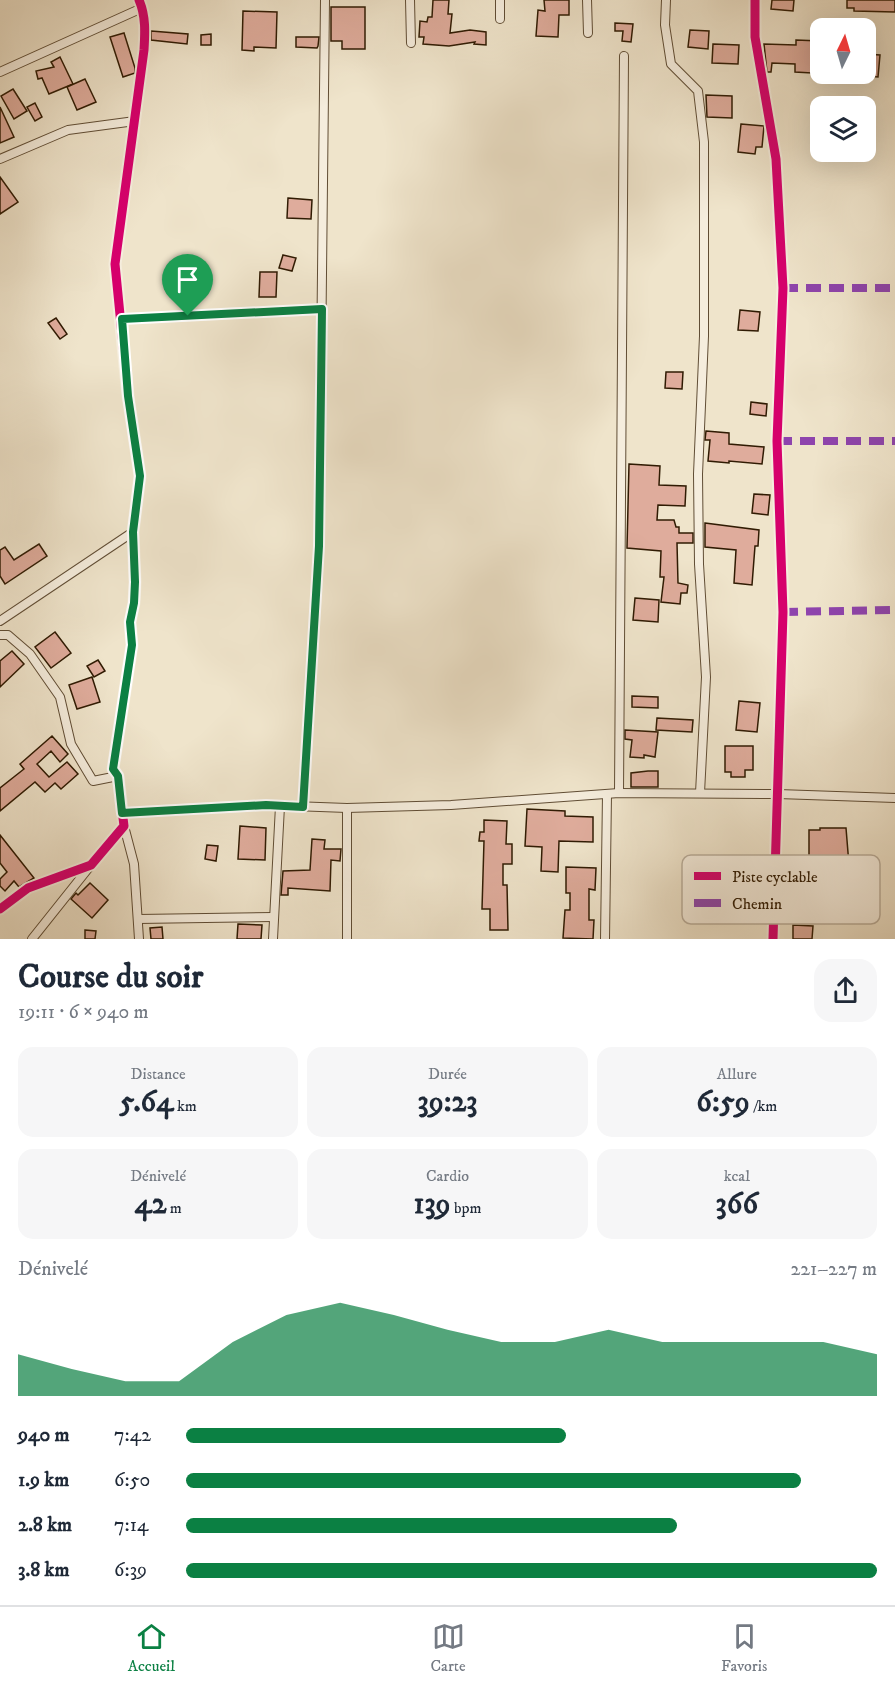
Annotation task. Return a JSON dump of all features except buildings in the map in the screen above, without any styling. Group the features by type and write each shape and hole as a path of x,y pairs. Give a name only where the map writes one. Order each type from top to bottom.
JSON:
{"street":[{"path":"303,807 319,546 325,0"},
{"path":"410,0 411,43"},
{"path":"500,0 500,19"},
{"path":"587,0 588,33"},
{"path":"666,0 665,25 672,64 698,91 704,142 704,336 698,486 699,564 706,677 700,793"},
{"path":"755,0 755,37 776,159 783,288 777,441 783,612 775,855"},
{"path":"0,72 141,4 145,30 144,50 115,264 128,396 140,476 133,532 134,603 130,622 132,645 113,769 118,776 124,826 134,864 140,939"},
{"path":"620,793 624,56"},
{"path":"0,159 68,130 135,121"},
{"path":"122,319 322,309"},
{"path":"0,621 133,532"},
{"path":"0,634 8,635 30,654 60,697 71,744 93,780 118,776"},
{"path":"122,813 280,806 347,808 451,805 620,793 778,794 895,798"},
{"path":"605,939 607,794"},
{"path":"273,939 280,806"},
{"path":"347,808 347,939"},
{"path":"32,939 124,826"},
{"path":"0,909 28,888 91,865"},
{"path":"138,919 273,917"},
{"path":"772,939 773,924"}],"marked path":[{"path":"783,288 895,288"},
{"path":"777,441 895,441"},
{"path":"783,612 895,610"}],"cycle path":[{"path":"0,909 28,888 91,865 124,826 118,776 113,769 132,645 130,622 135,582 133,532 140,476 128,396 115,264 144,50 144,18 139,0"},
{"path":"755,0 755,37 776,159 783,288 777,441 783,612 776,855"},
{"path":"773,924 773,939"}],"route":[{"path":"322,309 319,546 303,807 266,805 122,813 118,776 113,769 132,645 130,622 135,582 133,532 140,476 128,396 122,319 188,316 322,309"}]}
